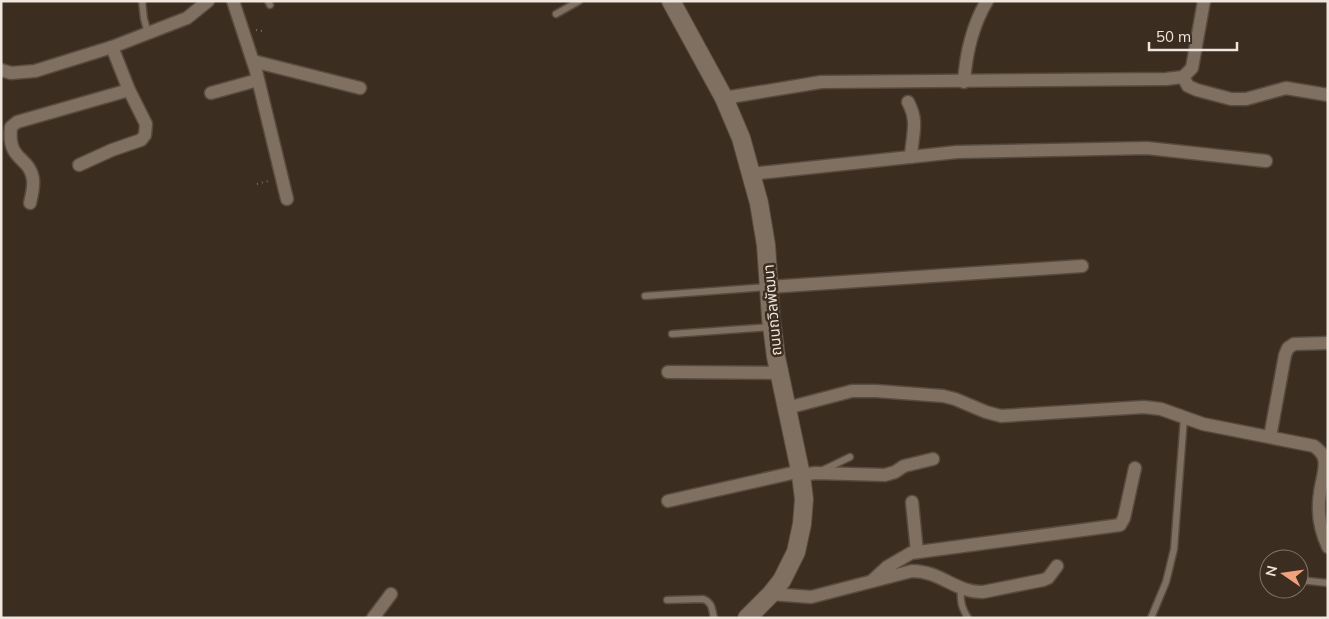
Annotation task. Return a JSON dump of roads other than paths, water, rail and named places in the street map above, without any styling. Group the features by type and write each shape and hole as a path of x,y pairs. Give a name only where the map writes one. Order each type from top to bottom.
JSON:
{"street":[{"path":"1,70 11,73 35,71 112,47 187,18 208,1"},
{"path":"233,1 253,61 287,199"},
{"name":"ถนนถวิลพัฒนา","path":"671,1 724,98 741,138 760,212 766,245 772,327 779,372 787,408 806,473 802,524 796,552 782,580 747,618"},
{"path":"964,82 970,45 976,24 987,1"},
{"path":"724,98 821,82 964,82 1166,79 1183,77 1192,68 1204,1"},
{"path":"79,165 112,150 141,140 145,135 146,124 129,90 112,47"},
{"path":"253,61 360,88"},
{"path":"1183,77 1188,86 1197,90 1231,98 1246,99 1286,88 1328,95"},
{"path":"211,93 258,80"},
{"path":"30,203 33,180 30,170 14,153 10,145 11,127 17,122 129,90"},
{"path":"908,102 915,122 911,142 911,157"},
{"path":"751,174 957,152 1147,148 1266,161"},
{"path":"769,286 1082,266"},
{"path":"1270,437 1285,355 1288,348 1294,344 1328,343"},
{"path":"668,372 779,372"},
{"path":"787,408 852,391 876,390 943,396 1001,416 1144,407 1161,410 1203,424 1314,446 1321,452 1325,460 1319,494 1319,516 1323,536 1328,547"},
{"path":"668,501 806,473 885,475 895,472 904,466 933,459"},
{"path":"872,581 899,558 917,552 1120,525 1124,518 1135,468"},
{"path":"912,502 917,552"},
{"path":"771,594 811,596 912,571 932,573 974,592 983,592 1043,580 1048,578 1057,566"},
{"path":"374,618 391,594"}],"lane":[{"path":"142,1 148,33"},
{"path":"556,14 579,1"},
{"path":"645,296 769,286"},
{"path":"672,334 772,327"},
{"path":"1151,618 1166,582 1174,549 1184,418"},
{"path":"806,473 850,457"},
{"path":"1309,581 1328,583"},
{"path":"961,587 960,601 962,609 968,618"},
{"path":"667,600 703,598 712,605 714,618"}]}
